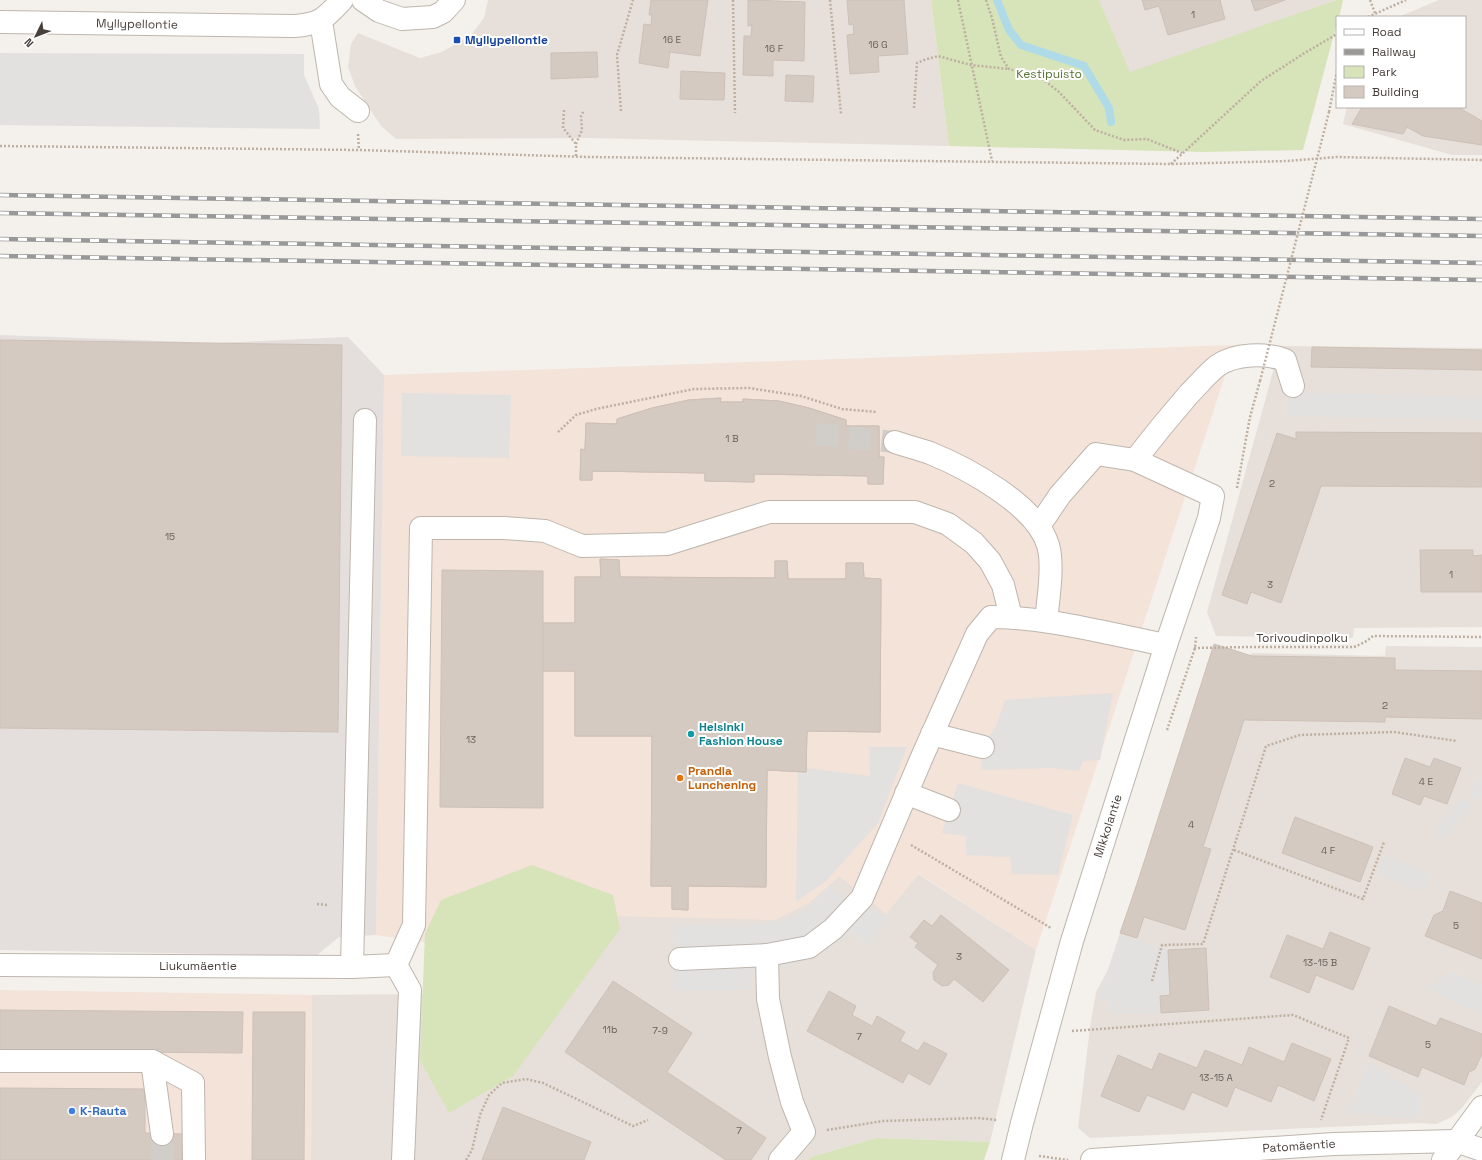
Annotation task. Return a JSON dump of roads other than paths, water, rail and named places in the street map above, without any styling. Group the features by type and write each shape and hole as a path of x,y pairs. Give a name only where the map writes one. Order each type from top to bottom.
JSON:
{"street":[{"path":"342,0 321,21 331,84 340,97 358,111"},
{"path":"363,0 379,11 402,19 433,17 443,12 454,0"},
{"name":"Myllypellontie","path":"0,22 295,26 310,25 321,21"},
{"path":"1039,526 1060,495 1096,454 1134,460 1170,415 1218,366 1229,360 1244,356 1276,357 1285,360 1294,386"},
{"path":"352,967 364,420"},
{"path":"895,442 929,453 989,483 1014,502 1039,526 1048,545 1050,565 1046,621"},
{"name":"Mikkolantie","path":"1013,1160 1072,941 1166,644 1208,518 1213,496 1134,460"},
{"path":"403,1160 410,990 396,965 414,925 421,528 504,528 545,531 582,546 667,544 769,512 915,512 948,524 974,543 990,561 1003,585 1011,617"},
{"path":"680,959 768,955 809,947 833,929 862,898 890,832 896,804 932,734 977,634 992,617 1011,617 1046,621 1166,644"},
{"path":"932,734 983,747"},
{"path":"896,804 949,810"},
{"path":"768,955 768,999 780,1057 792,1102 804,1132 780,1160"},
{"name":"Liukumäentie","path":"0,965 352,967 396,965"},
{"path":"0,1061 152,1061 193,1083 194,1160"},
{"path":"152,1061 162,1134"},
{"path":"1443,1160 1482,1107"},
{"name":"Patomäentie","path":"1092,1160 1317,1145 1456,1141 1482,1150"}],"waterway":[{"path":"997,0 1009,30 1021,45 1084,66 1109,108 1111,122"}],"tunnel":[{"path":"816,434 895,442"},
{"path":"162,1134 162,1160"}],"railway":[{"path":"0,195 1482,219"},
{"path":"0,213 1482,236"},
{"path":"0,239 1482,263"},
{"path":"0,256 1482,280"}],"place":[{"name":"Myllypellontie","path":"457,40"},
{"name":"Helsinki Fashion House","path":"691,734"},
{"name":"Prandia Lunchening","path":"680,778"},
{"name":"K-Rauta","path":"72,1111"}],"park label":[{"name":"Kestipuisto","path":"1049,74"}]}
